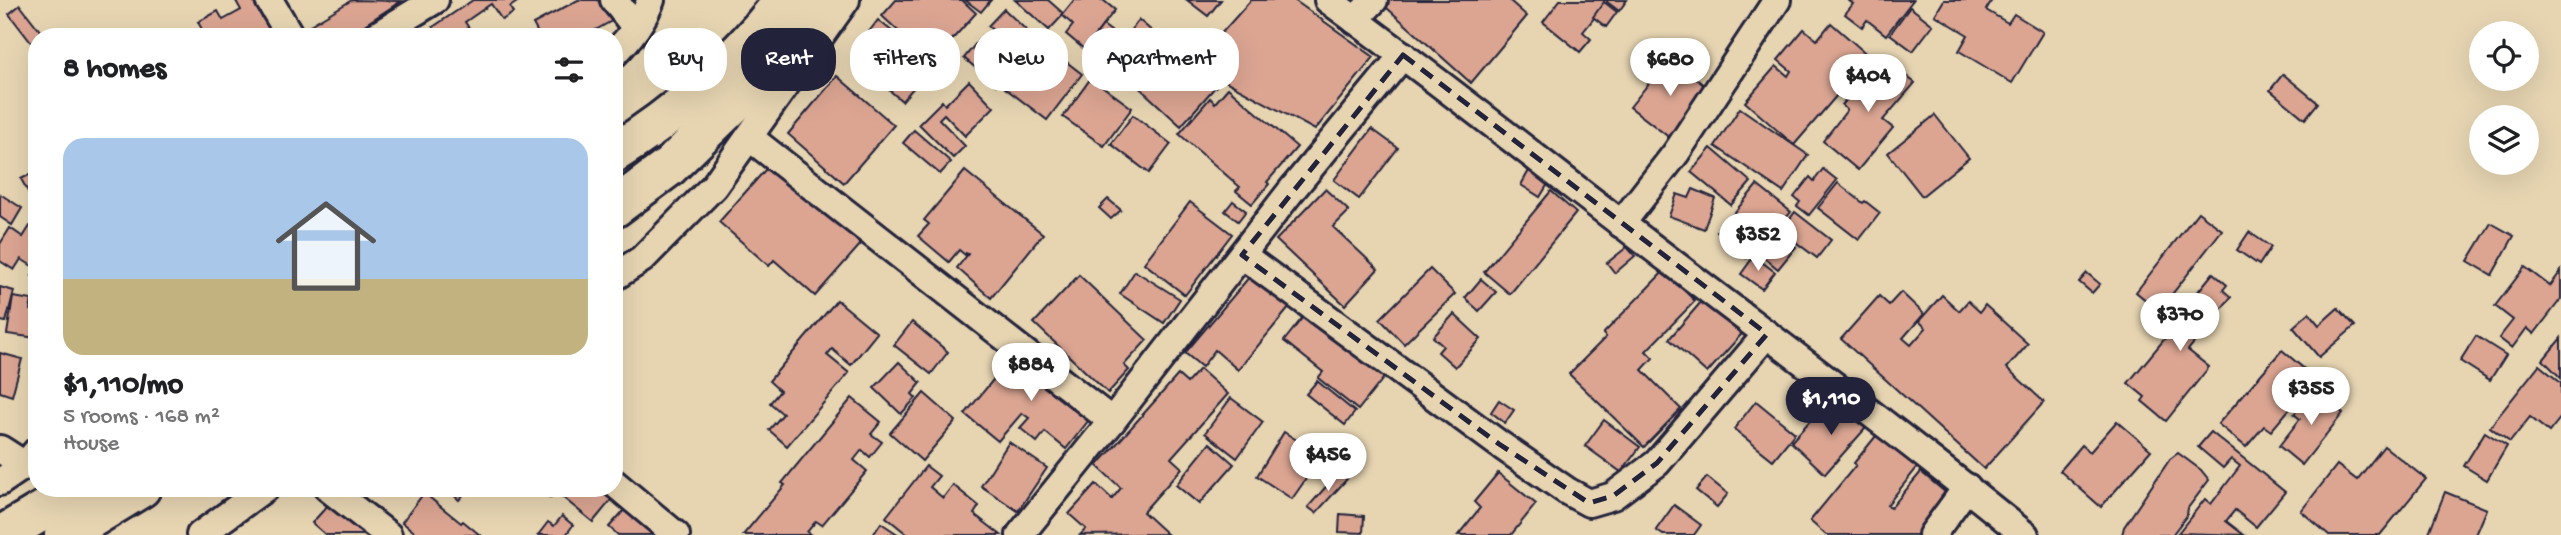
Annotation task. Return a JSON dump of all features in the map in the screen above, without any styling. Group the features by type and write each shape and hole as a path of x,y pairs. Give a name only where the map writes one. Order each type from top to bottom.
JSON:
{"highway":[{"path":"623,147 654,128 711,82 784,0"},
{"path":"623,201 668,167 751,87 823,0"},
{"path":"2,535 66,497"},
{"path":"64,535 126,497"}],"street":[{"path":"269,0 286,28"},
{"path":"409,28 435,0"},
{"path":"614,0 636,28"},
{"path":"623,43 636,28 651,0"},
{"path":"623,271 642,259 704,197 846,0"},
{"path":"1328,0 1967,487 2025,535"},
{"path":"1355,20 1374,0"},
{"path":"1621,223 1676,153 1777,0"},
{"path":"1020,535 1291,191 1403,55"},
{"path":"749,137 1112,421"},
{"path":"1242,255 1499,444 1589,503 1613,496 1657,463 1767,334"},
{"path":"0,449 28,457"},
{"path":"0,482 28,460"},
{"path":"1933,535 1967,487"},
{"path":"623,491 676,535"},
{"path":"200,535 253,497"},
{"path":"339,497 388,535"}],"highlighted area":[{"path":"1403,55 1767,334 1657,463 1613,496 1589,503 1499,444 1242,255"}],"building":[{"path":"273,0 288,28 201,28 198,22 218,11 223,20 241,10 236,1"},
{"path":"352,0 401,1 360,28 312,28 310,25"},
{"path":"473,0 520,0 510,7 513,13 502,20 491,4 465,22 469,28 433,27"},
{"path":"578,0 603,0 617,18 599,28 535,28 533,24"},
{"path":"896,0 962,0 976,13 960,31 960,28 895,28 882,16"},
{"path":"965,0 991,0 981,12"},
{"path":"1015,0 1048,0 1064,14 1051,28 1047,28"},
{"path":"1074,0 1103,0 1115,10 1101,28 1082,28 1082,47 1068,36 1073,25 1062,15"},
{"path":"1187,0 1221,0 1208,16"},
{"path":"1251,0 1294,0 1374,57 1315,130 1239,89 1239,28 1226,28"},
{"path":"1378,0 1509,0 1527,16 1471,83"},
{"path":"1560,0 1627,0 1619,11 1607,2 1583,32 1591,39 1580,52 1543,22"},
{"path":"1848,0 1913,0 1886,35 1867,20 1862,27 1845,14 1853,4"},
{"path":"1944,0 1992,0 1986,10 2008,23 2014,14 2043,32 2012,83 1959,51 1968,35 1935,15"},
{"path":"1604,2 1617,12 1606,27 1593,17"},
{"path":"20,5 38,28 28,28 28,39 9,14"},
{"path":"1910,7 1933,25 1913,51 1890,34"},
{"path":"1004,9 1024,28 990,28 988,26"},
{"path":"878,20 888,28 872,28"},
{"path":"1139,20 1148,28 1132,28"},
{"path":"1831,23 1870,57 1794,145 1745,102 1776,66 1788,76 1791,71 1778,60 1804,29 1817,40"},
{"path":"974,46 974,66 964,58"},
{"path":"1669,58 1709,89 1670,138 1630,107"},
{"path":"1881,59 1897,74 1900,71 1915,83 1883,120 1893,128 1858,170 1823,141 1847,110 1842,105"},
{"path":"1068,63 1082,74 1047,120 1009,91 1068,91"},
{"path":"2283,74 2318,103 2305,119 2270,90"},
{"path":"836,77 894,125 844,183 788,134 824,91 836,91"},
{"path":"969,81 974,86 974,91 979,91 994,107 965,136 944,114 939,119 965,146 953,158 919,124 942,101 945,105"},
{"path":"890,91 911,91 902,101"},
{"path":"1082,91 1109,91 1132,108 1104,146 1063,117"},
{"path":"1143,91 1212,91 1181,126"},
{"path":"1225,91 1232,91 1297,147 1252,204 1236,191 1240,187 1179,134 1210,98 1215,103"},
{"path":"1740,108 1808,155 1783,192 1715,146"},
{"path":"1133,115 1171,144 1149,173 1111,144"},
{"path":"1935,115 1969,158 1922,196 1888,153"},
{"path":"1372,129 1398,148 1359,199 1334,180"},
{"path":"914,130 951,162 940,174 903,143"},
{"path":"1711,148 1751,182 1731,205 1691,172"},
{"path":"773,161 861,244 815,296 774,260 769,266 719,222"},
{"path":"1531,167 1551,179 1540,197 1521,185"},
{"path":"1823,169 1837,180 1809,215 1797,206 1800,202 1794,197 1810,177 1814,181"},
{"path":"965,171 1043,234 991,298 957,268 968,254 965,255 959,250 949,262 918,236 929,224 924,220"},
{"path":"28,176 28,192 21,179"},
{"path":"1838,183 1880,213 1859,240 1818,208"},
{"path":"1757,185 1791,212 1768,240 1734,213"},
{"path":"1325,189 1349,211 1333,227 1378,269 1345,305 1276,240"},
{"path":"1693,189 1715,198 1704,229 1669,216 1677,194 1689,198"},
{"path":"1551,191 1576,213 1510,294 1484,272"},
{"path":"0,194 22,208 12,225 0,217"},
{"path":"1108,199 1121,210 1111,219 1099,208"},
{"path":"1233,201 1246,211 1238,221 1225,211"},
{"path":"1190,202 1232,234 1185,295 1144,263"},
{"path":"1795,212 1831,240 1817,258 1781,231"},
{"path":"2198,212 2222,230 2159,311 2136,292"},
{"path":"1732,215 1761,242 1746,258 1717,231"},
{"path":"2491,223 2514,236 2492,275 2468,261"},
{"path":"10,228 23,237 28,229 28,263 21,259 14,270 0,261 0,244"},
{"path":"2249,232 2271,247 2259,265 2237,250"},
{"path":"1779,233 1796,247 1778,269 1761,255"},
{"path":"1627,247 1635,256 1615,273 1607,263"},
{"path":"1754,256 1775,272 1762,289 1741,274"},
{"path":"2525,267 2550,286 2561,271 2561,299 2534,334 2527,328 2512,348 2499,338 2513,320 2495,306"},
{"path":"1256,269 1294,302 1238,370 1215,350 1202,367 1185,353"},
{"path":"1430,269 1455,294 1404,344 1380,319"},
{"path":"1135,271 1180,299 1164,323 1120,294"},
{"path":"1664,271 1695,301 1646,351 1653,358 1642,370 1681,409 1644,447 1569,374 1606,337 1603,334"},
{"path":"2087,273 2100,284 2092,293 2079,282"},
{"path":"2213,273 2227,285 2223,290 2231,297 2188,350 2209,367 2166,421 2142,401 2145,397 2128,383 2186,313 2183,310"},
{"path":"1079,275 1147,340 1124,365 1129,370 1108,393 1034,323"},
{"path":"1481,279 1496,292 1479,311 1465,298"},
{"path":"0,287 14,291 6,322 0,321"},
{"path":"1901,292 1924,314 1903,338 1911,345 1926,328 1919,321 1942,295 1959,311 1968,301 1980,312 1985,305 2028,344 2007,368 2044,402 1984,469 1841,339 1879,296 1889,305"},
{"path":"1708,294 1747,328 1707,373 1669,339"},
{"path":"13,297 28,299 28,337 7,334"},
{"path":"837,300 877,333 851,365 832,349 827,355 849,373 787,446 769,430 783,414 770,403 780,391 769,381"},
{"path":"2338,308 2355,326 2319,357 2293,327 2309,313 2319,325"},
{"path":"1307,312 1386,375 1358,410 1318,378 1323,372 1284,341"},
{"path":"1454,314 1481,339 1455,367 1438,352 1443,346 1433,337"},
{"path":"912,322 948,352 931,374 894,345"},
{"path":"2476,336 2506,355 2490,380 2460,361"},
{"path":"2561,338 2561,378 2543,360"},
{"path":"1020,347 1096,411 1066,449 1045,432 1037,442 1020,428 1029,418 1022,413 998,441 965,414"},
{"path":"2282,350 2309,373 2292,394 2298,399 2271,431 2264,426 2246,447 2218,424"},
{"path":"0,353 22,359 12,396 0,392"},
{"path":"899,362 921,383 912,394 916,398 901,414 874,388"},
{"path":"2539,365 2561,383 2561,417 2549,432 2530,417 2510,442 2490,427"},
{"path":"1200,369 1228,394 1171,458 1182,468 1143,512 1167,534 1080,535 1086,529 1069,514 1096,484 1112,499 1121,488 1097,466 1178,375 1187,383"},
{"path":"1317,381 1355,412 1345,425 1306,394"},
{"path":"2314,389 2343,413 2302,465 2279,446 2300,419 2294,414"},
{"path":"924,393 956,421 922,461 890,433"},
{"path":"852,398 881,422 871,434 882,442 870,457 862,450 854,460 867,471 822,525 816,521 807,532 811,535 743,535 785,485 782,483"},
{"path":"1231,398 1263,422 1237,458 1205,433"},
{"path":"1499,400 1514,410 1505,423 1491,412"},
{"path":"1756,401 1795,433 1773,460 1734,429"},
{"path":"1852,403 1872,421 1825,474 1791,442 1816,414 1830,427"},
{"path":"1604,420 1640,447 1621,472 1585,446"},
{"path":"2117,421 2151,450 2101,507 2060,471 2082,445 2090,452"},
{"path":"1880,431 1929,453 1887,505 1891,508 1921,472 1952,498 1919,535 1826,535 1810,521"},
{"path":"1284,432 1322,456 1292,499 1257,476"},
{"path":"2211,432 2285,492 2256,527 2235,510 2226,521 2244,535 2178,533 2205,499 2211,504 2240,466 2231,459 2223,468 2198,447"},
{"path":"2485,432 2507,446 2487,480 2464,466"},
{"path":"1009,442 1047,468 1018,511 981,486"},
{"path":"1335,442 1347,455 1338,463 1326,450"},
{"path":"1210,443 1234,464 1199,504 1176,485"},
{"path":"2384,446 2426,479 2380,535 2329,535 2301,511 2337,465 2357,480"},
{"path":"2178,453 2201,470 2209,480 2188,508 2187,515 2172,535 2122,535 2124,527 2170,459"},
{"path":"926,466 939,476 930,487 943,498 953,485 979,506 974,514 1001,535 908,535 886,517"},
{"path":"1339,472 1347,479 1316,513 1308,507"},
{"path":"1498,473 1536,504 1511,535 1458,535 1480,508 1474,502"},
{"path":"1707,477 1728,494 1717,507 1696,490"},
{"path":"2445,492 2487,509 2476,535 2428,535"},
{"path":"421,497 429,497 480,535 418,535 402,522"},
{"path":"562,497 610,497 612,499 593,522"},
{"path":"329,504 345,518 355,508 384,535 326,535 312,523"},
{"path":"1674,505 1701,525 1694,535 1663,535 1656,530"},
{"path":"626,508 676,535 618,535 609,527"},
{"path":"1340,514 1364,516 1363,533 1339,532"},
{"path":"562,516 573,525 566,535 538,535 548,522 554,526"},
{"path":"881,523 899,535 873,535"}]}
